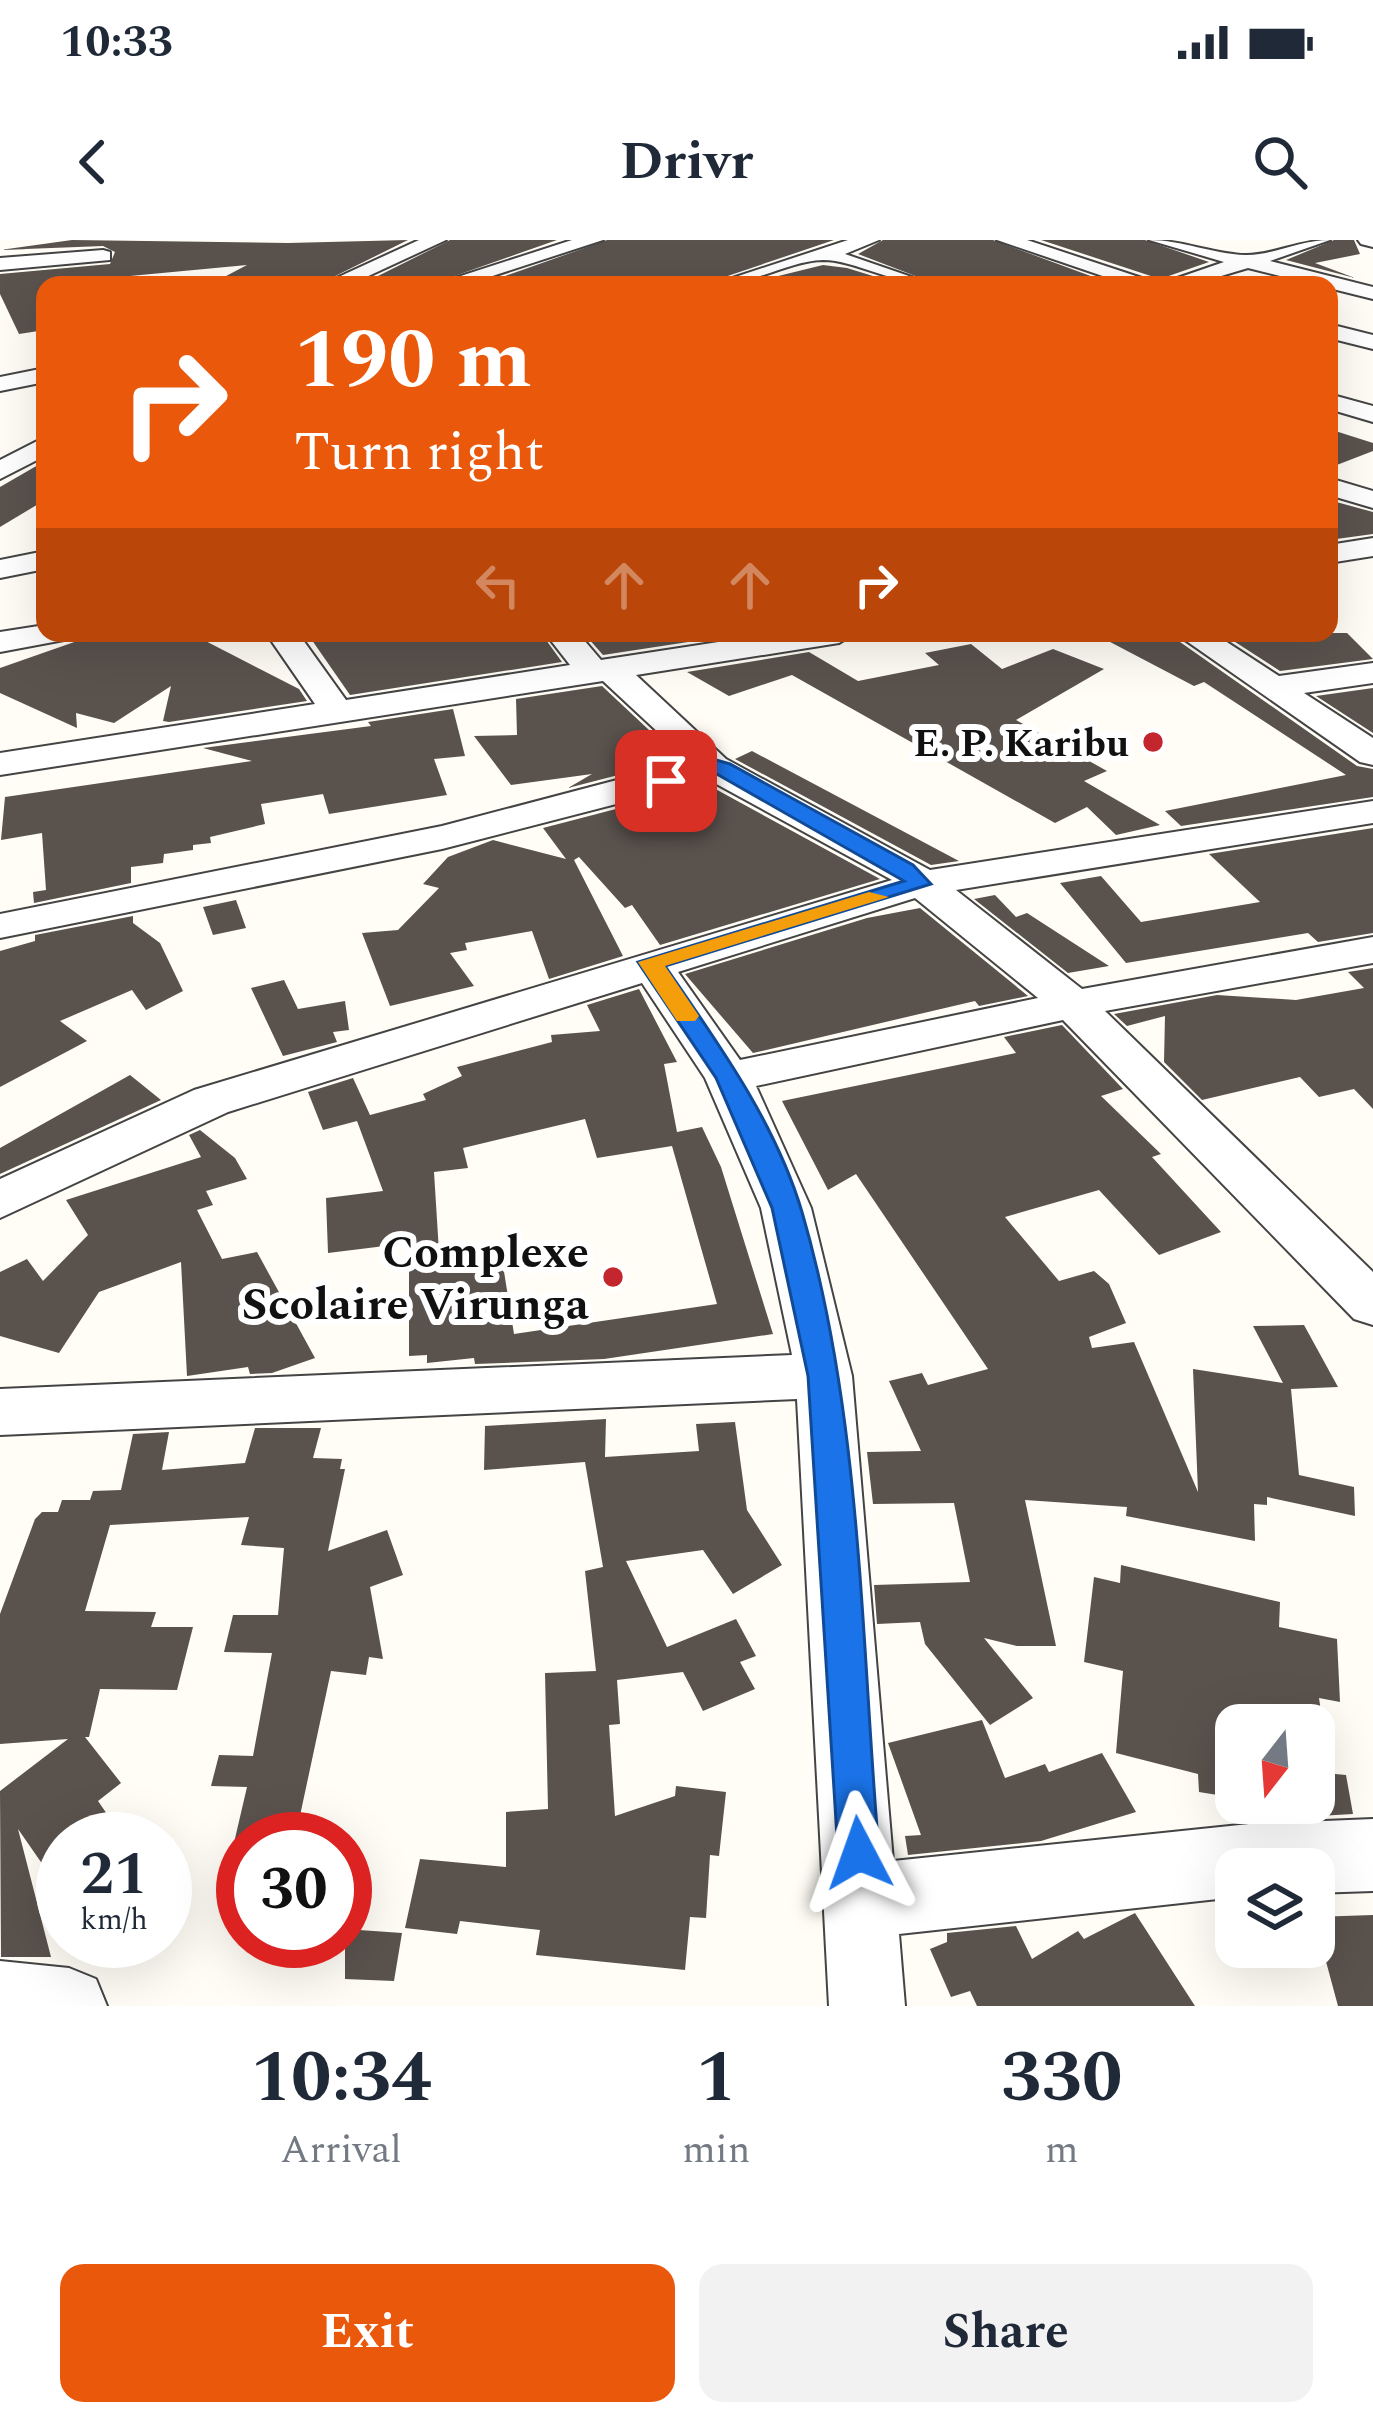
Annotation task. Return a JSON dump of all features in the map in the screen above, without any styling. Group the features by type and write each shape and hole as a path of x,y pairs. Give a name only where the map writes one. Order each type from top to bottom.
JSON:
{"street":[{"path":"393,240 431,243"},
{"path":"472,276 593,240"},
{"path":"753,276 869,240"},
{"path":"1007,240 1121,276"},
{"path":"1159,240 1300,276"},
{"path":"1203,276 1320,240"},
{"path":"355,276 431,243"},
{"path":"0,264 103,248"},
{"path":"828,255 897,276"},
{"path":"1338,285 1373,293"},
{"path":"1338,333 1373,342"},
{"path":"0,384 36,377"},
{"path":"1338,404 1373,414"},
{"path":"0,470 36,450"},
{"path":"1338,489 1373,500"},
{"path":"1338,553 1373,547"},
{"path":"0,569 36,562"},
{"path":"0,642 36,636"},
{"path":"288,642 336,710"},
{"path":"571,642 709,765 905,870 1069,1001 1373,1304"},
{"path":"0,764 785,642"},
{"path":"1205,642 1373,754"},
{"path":"1274,687 1373,673"},
{"path":"0,926 297,870 590,803 709,765"},
{"path":"0,1200 212,1101 650,962 920,884 1373,812"},
{"path":"728,1078 922,1039 1069,1001 1373,950"},
{"path":"650,962 728,1078 786,1208 824,1376 867,2006"},
{"path":"0,1412 824,1376"},
{"path":"862,1901 1249,1860 1373,1855"},
{"path":"0,1999 68,2006"}],"building":[{"path":"72,240 408,240 335,276 226,276 247,265 130,276 36,276 36,331 19,334 0,294 0,274 110,264 115,252 103,246 0,250"},
{"path":"450,240 557,240 455,276 378,276"},
{"path":"607,240 834,240 728,276 505,276"},
{"path":"883,240 993,240 1091,276 915,276 858,254"},
{"path":"1041,240 1145,240 1209,262 1169,276 1151,276"},
{"path":"1334,240 1354,240 1360,254 1315,263 1355,278 1286,260"},
{"path":"823,265 873,276 778,276"},
{"path":"1338,432 1373,443 1373,451 1338,465"},
{"path":"36,466 36,505 0,527 0,487"},
{"path":"1338,502 1373,512 1373,534 1338,539"},
{"path":"1338,633 1347,633 1373,659 1280,671 1235,642 1338,642"},
{"path":"74,642 208,642 299,689 307,701 169,722 163,721 171,686 114,723 76,713 77,728 0,693 0,668"},
{"path":"313,642 548,642 562,662 350,695"},
{"path":"592,642 688,642 603,655"},
{"path":"1110,642 1180,642 1357,766 1373,769 1373,797 1181,826 1165,811 1346,775 1204,682 1194,686"},
{"path":"971,644 1002,669 1053,649 1104,669 1016,720 1107,771 1084,781 1160,825 1116,835 1087,807 1055,823 792,675 729,696 687,672 809,652 858,681 939,665 925,653"},
{"path":"602,686 680,759 568,788 592,774 511,785 474,736 517,735 516,699"},
{"path":"1373,688 1373,733 1316,696"},
{"path":"453,709 465,756 434,759 447,795 329,814 323,794 261,804 265,824 210,837 211,843 193,845 193,850 164,854 163,863 131,867 131,883 34,903 33,892 46,890 42,833 1,840 5,797 252,761 203,748 371,726 368,722"},
{"path":"752,751 959,861 931,865 735,759"},
{"path":"708,785 880,879 660,945 632,905 625,908 579,857 574,860 623,956 549,979 532,931 465,943 467,950 450,953 474,986 390,1006 362,933 398,930 439,888 423,884 448,857 493,840 566,859 543,828"},
{"path":"1373,828 1373,933 1318,942 1308,933 1126,963 1060,883 1101,876 1141,922 1260,902 1209,854"},
{"path":"995,895 1016,917 1027,913 1109,966 1068,973 974,899"},
{"path":"236,900 246,928 213,935 203,907"},
{"path":"920,908 1028,996 979,1006 975,1001 753,1053 685,974 867,918"},
{"path":"133,916 133,923 160,943 183,991 146,1010 132,990 60,1021 87,1041 0,1087 0,951 35,941 35,935"},
{"path":"1373,968 1373,1109 1354,1089 1319,1097 1300,1077 1202,1100 1164,1062 1165,1016 1127,1026 1114,1014 1217,995 1296,1000 1364,988 1348,972"},
{"path":"284,980 298,1009 345,1001 349,1030 333,1032 337,1042 283,1056 251,988"},
{"path":"639,989 677,1062 664,1064 677,1132 702,1127 721,1167 773,1334 604,1359 475,1364 474,1358 427,1363 427,1355 409,1356 409,1243 328,1253 326,1198 383,1191 357,1121 323,1130 308,1092 353,1078 370,1115 426,1100 423,1094 462,1076 457,1067 552,1042 551,1035 600,1031 587,1005","holes":["585,1119 597,1158 672,1146 717,1304 514,1334 502,1259 440,1268 434,1172 468,1168 463,1148"]},
{"path":"1062,1025 1123,1089 1101,1096 1161,1154 1152,1157 1221,1232 1159,1255 1099,1190 1005,1217 1059,1281 1094,1271 1109,1284 1126,1323 1089,1337 1092,1348 1134,1342 1198,1492 1193,1369 1283,1383 1253,1326 1304,1325 1338,1387 1291,1389 1299,1475 1354,1487 1355,1516 1267,1497 1267,1505 1254,1504 1255,1541 1126,1516 1127,1507 1025,1500 1056,1646 1017,1646 984,1638 1033,1698 990,1725 925,1644 920,1622 877,1624 874,1585 970,1582 954,1503 873,1504 867,1452 921,1451 889,1381 922,1373 928,1385 988,1369 856,1174 828,1190 782,1101 1016,1053 1004,1037"},
{"path":"130,1075 161,1100 0,1174 0,1148"},
{"path":"200,1130 235,1158 247,1179 206,1191 213,1205 197,1210 222,1259 257,1252 315,1358 272,1373 250,1374 248,1367 187,1376 181,1262 99,1292 59,1353 0,1336 0,1272 27,1259 43,1281 88,1235 66,1200 201,1157 189,1135"},
{"path":"606,1419 605,1457 699,1451 696,1424 735,1422 747,1510 782,1565 733,1594 703,1550 626,1561 667,1647 736,1619 756,1656 740,1662 755,1689 703,1711 683,1672 617,1680 620,1724 609,1725 615,1816 675,1796 676,1786 726,1792 719,1856 710,1855 706,1918 690,1917 685,1970 536,1955 540,1930 460,1921 457,1934 405,1928 420,1859 506,1867 506,1812 548,1809 545,1673 596,1671 585,1571 603,1567 585,1462 484,1470 485,1426"},
{"path":"255,1428 321,1428 313,1458 342,1459 340,1469 345,1469 328,1551 387,1530 403,1575 370,1587 383,1659 369,1657 366,1675 331,1671 301,1812 241,1812 247,1787 211,1786 219,1755 253,1756 272,1653 224,1652 233,1615 278,1615 284,1548 241,1545 249,1517 110,1525 85,1611 156,1612 151,1627 193,1627 177,1690 100,1689 89,1737 85,1737 121,1783 98,1801 106,1812 36,1812 36,1855 18,1829 36,1899 36,1957 1,1957 0,1791 68,1739 0,1744 0,1614 35,1519 42,1512 58,1512 62,1500 90,1500 93,1491 121,1490 133,1434 169,1432 162,1470 245,1463"},
{"path":"1121,1565 1280,1602 1279,1627 1337,1639 1340,1702 1319,1698 1320,1704 1215,1704 1215,1795 1199,1792 1198,1774 1116,1753 1123,1671 1084,1662 1094,1577 1120,1583"},
{"path":"982,1720 1005,1778 1045,1764 1049,1772 1102,1753 1136,1812 1041,1841 908,1855 905,1836 921,1835 888,1743"},
{"path":"1335,1774 1346,1775 1353,1814 1335,1815"},
{"path":"1135,1913 1195,2006 977,2006 970,1991 951,1997 930,1949 947,1942 947,1933 1016,1926 1032,1959 1078,1931 1084,1939"},
{"path":"1373,1915 1373,2006 1338,2006 1328,1968 1335,1968 1335,1916"},
{"path":"372,1931 402,1933 394,1981 345,1979 345,1968 372,1968"}],"slow traffic":[{"path":"686,1016 650,962 877,897"}],"place":[{"name":"E. P. Karibu","path":"1153,742"},
{"name":"Complexe Scolaire Virunga","path":"613,1277"}],"route":[{"path":"666,781 709,765 722,769 905,870 920,884 650,962 728,1078 786,1208 824,1376 859,1853"}]}
